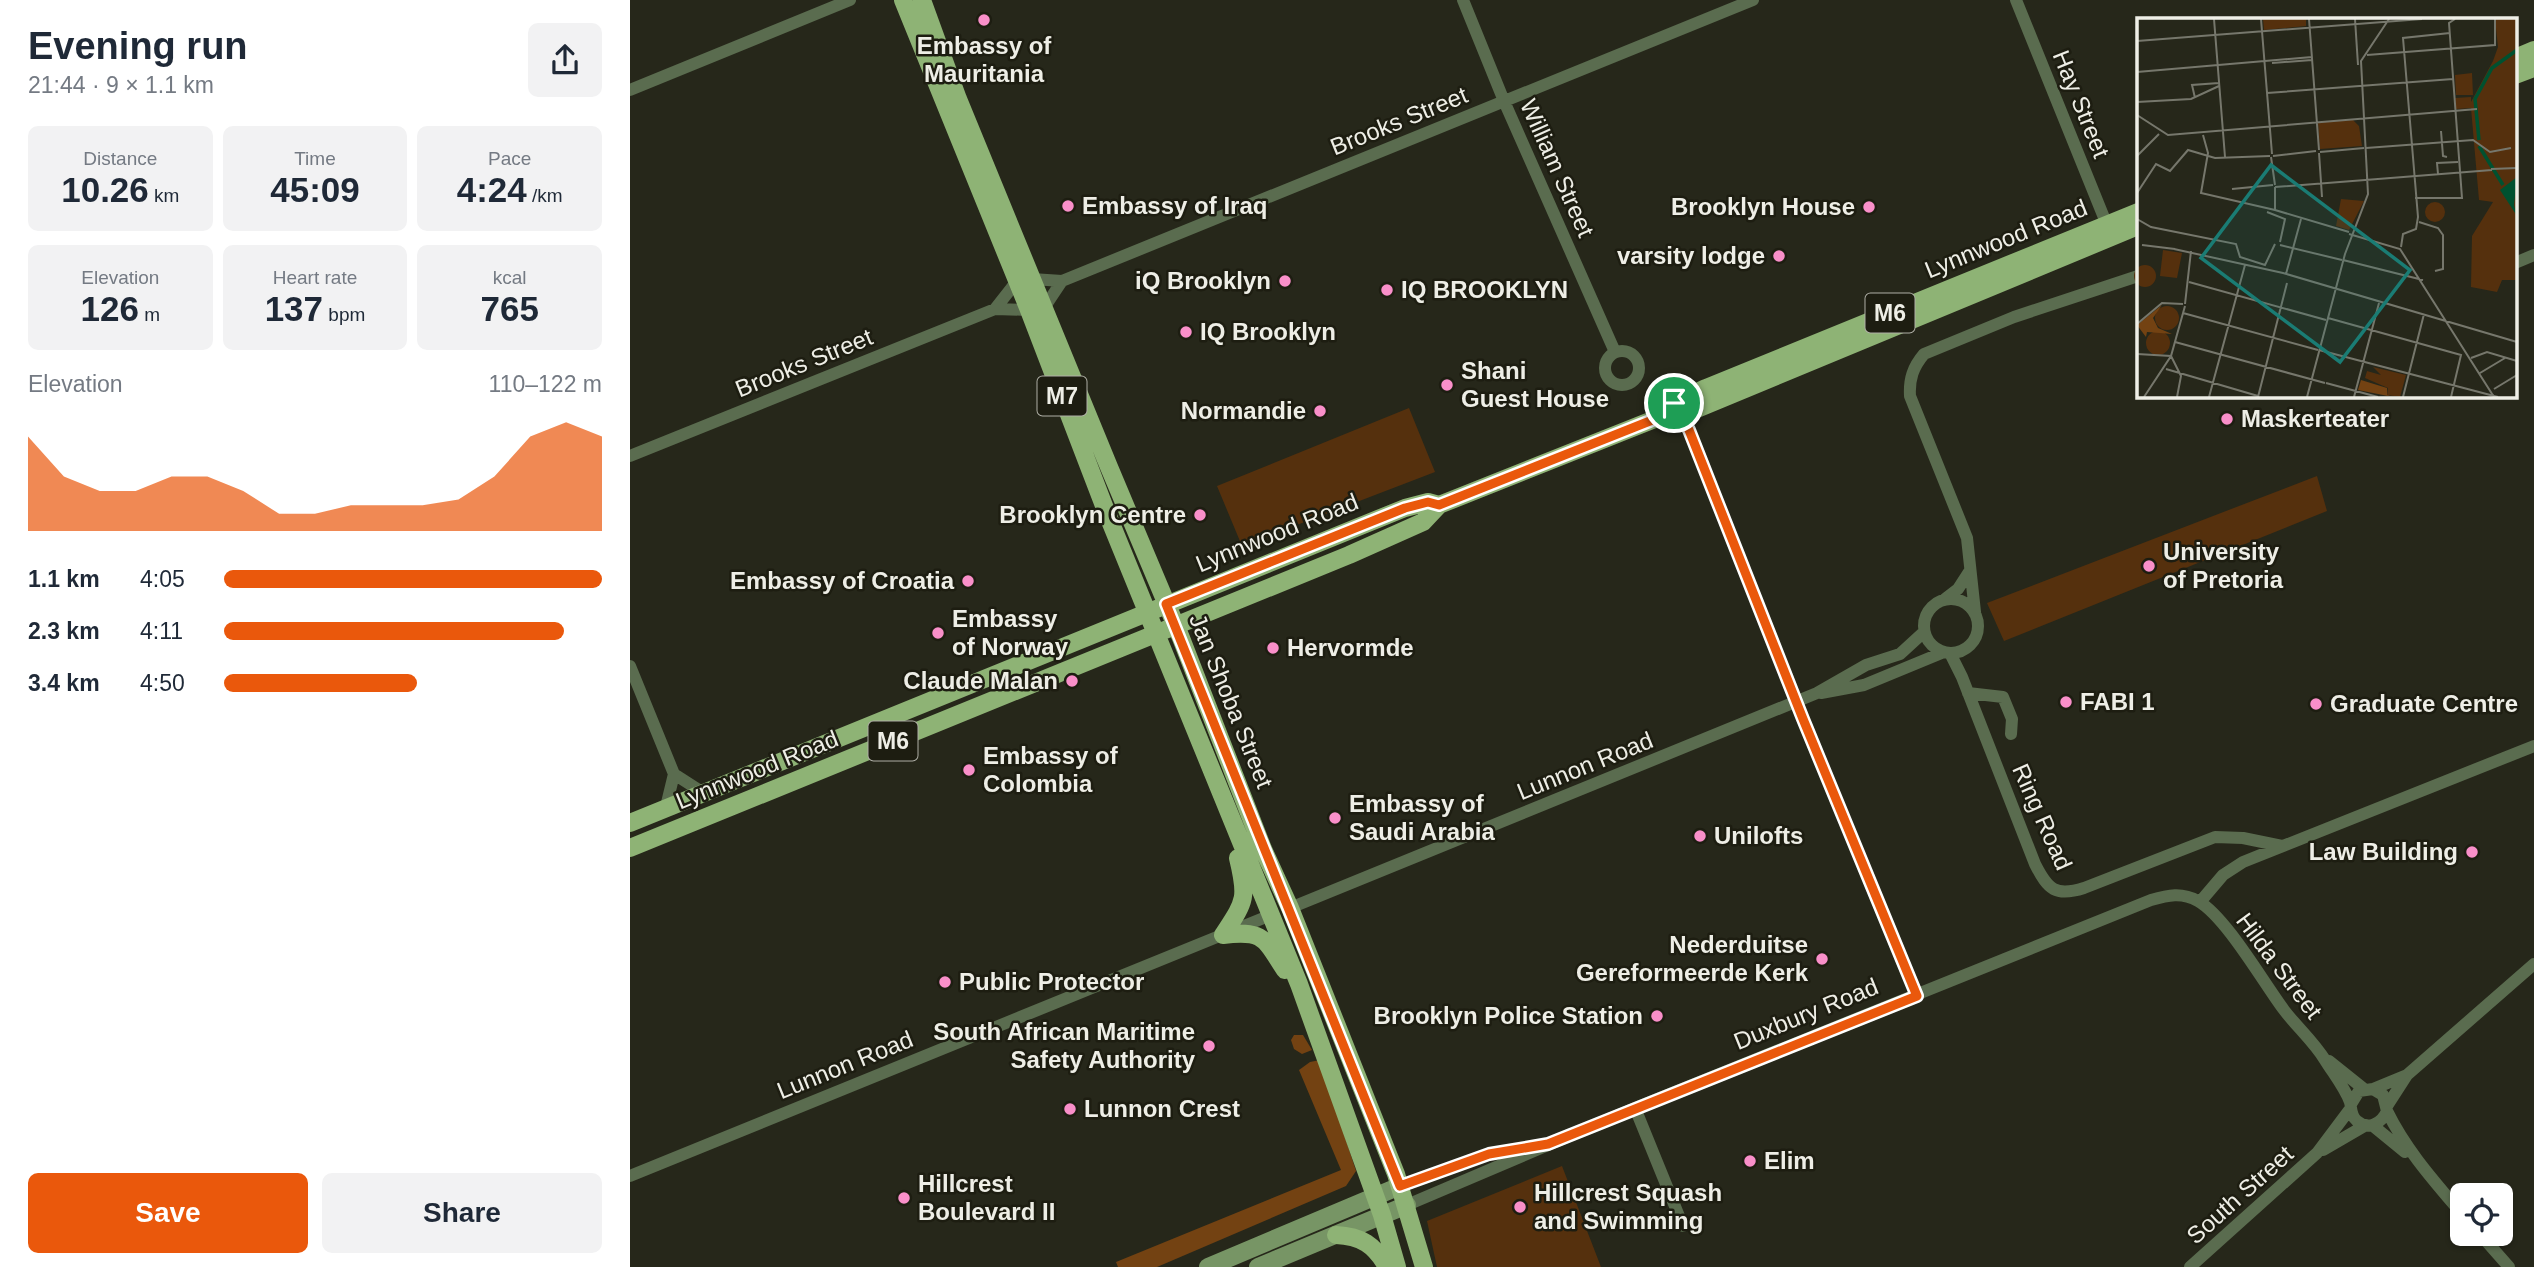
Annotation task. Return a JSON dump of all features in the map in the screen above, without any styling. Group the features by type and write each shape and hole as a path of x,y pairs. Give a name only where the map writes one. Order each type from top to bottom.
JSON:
{"main road":[{"name":"Jan Shoba Street","path":"903,0 1176,627 1400,1186 1424,1267"},
{"name":"Jan Shoba Street","path":"922,0 1025,280"},
{"path":"2516,58 2534,50"},
{"path":"2516,75 2534,68"},
{"name":"Lynnwood Road","path":"1673,412 2137,212"},
{"name":"Lynnwood Road","path":"630,848 1176,627 1411,528 1423,522 1439,505 2137,226"},
{"name":"Jan Shoba Street","path":"1037,309 1147,612 1300,988 1382,1215 1397,1267"},
{"name":"Lynnwood Road","path":"630,823 1405,508 1428,502 1439,505"},
{"path":"1223,935 1240,911 1244,897 1235,845 1235,828"},
{"path":"1263,849 1271,915"},
{"path":"1290,908 1286,930 1299,970 1300,988"},
{"path":"1223,935 1258,935 1268,944 1300,988"},
{"name":"Duxbury Road","path":"1208,1267 1400,1186"},
{"name":"Duxbury Road","path":"1258,1267 1407,1205"},
{"path":"1336,1234 1365,1241 1381,1256 1387,1267"}],"street":[{"path":"630,90 850,0"},
{"name":"William Street","path":"1463,0 1504,101 1615,352"},
{"name":"Brooks Street","path":"995,309 1025,280 1062,281 1753,0"},
{"name":"Hay Street","path":"2015,0 2107,225"},
{"path":"2516,263 2534,255"},
{"path":"1969,572 1958,589 1928,611 1924,621 1924,632 1931,645 1947,653 1962,651 1973,643 1978,627 1969,572 1967,538 1910,396 1909,386 1916,363 1924,354 1989,327 2137,276"},
{"path":"1037,309 1062,281"},
{"name":"Brooks Street","path":"630,456 995,309 1037,309"},
{"path":"1673,412 1689,430 1917,996"},
{"path":"1945,599 1962,601 1975,612"},
{"name":"Lunnon Road","path":"1290,908 1797,702 1866,664 1900,654 1924,632"},
{"name":"Lunnon Road","path":"1817,693 1864,685 1947,653"},
{"name":"Ring Road","path":"1947,653 1968,693 2035,864 2047,884 2058,892 2084,888 2215,837 2243,838 2282,846"},
{"path":"630,666 674,774 702,792"},
{"path":"1968,693 2003,697 2012,719 2011,734"},
{"path":"2200,902 2214,883 2232,868 2534,746"},
{"path":"666,807 674,774"},
{"name":"Duxbury Road","path":"1407,1205 1635,1108 2151,900 2176,895 2188,896 2200,902"},
{"name":"Hilda Street","path":"2200,902 2227,930 2323,1057 2351,1106"},
{"name":"Lunnon Road","path":"630,1176 1271,915"},
{"path":"2369,1125 2382,1120 2407,1074 2534,964"},
{"name":"Hilda Street","path":"2323,1057 2368,1089"},
{"path":"2407,1074 2355,1095 2351,1106 2354,1118 2369,1125 2421,1166"},
{"path":"2368,1089 2383,1095 2398,1133 2450,1200"},
{"name":"South Street","path":"2190,1267 2317,1153 2351,1106"},
{"path":"1635,1108 1683,1226"},
{"name":"South Street","path":"2317,1153 2369,1125"},
{"name":"Duxbury Road","path":"1400,1186 1489,1154 1548,1144"},
{"path":"2491,1246 2509,1267"}],"shaded area":[{"path":"1409,408 1435,472 1242,546 1217,486"},
{"path":"2317,476 2327,511 2004,641 1987,603"},
{"path":"1294,1035 1303,1035 1312,1050 1302,1054 1294,1049 1291,1040"},
{"path":"1320,1060 1356,1171 1346,1186 1157,1267 1118,1267 1116,1262 1341,1170 1299,1070 1310,1062"},
{"name":"Hillcrest Squash and Swimming","path":"1562,1166 1601,1267 1437,1267 1427,1221"}],"place":[{"name":"Embassy of Mauritania","path":"984,20"},
{"name":"Embassy of Iraq","path":"1068,206"},
{"name":"Brooklyn House","path":"1869,207"},
{"name":"varsity lodge","path":"1779,256"},
{"name":"iQ Brooklyn","path":"1285,281"},
{"name":"IQ BROOKLYN","path":"1387,290"},
{"name":"IQ Brooklyn","path":"1186,332"},
{"name":"Shani Guest House","path":"1447,385"},
{"name":"Normandie","path":"1320,411"},
{"name":"Maskerteater","path":"2227,419"},
{"name":"Brooklyn Centre","path":"1200,515"},
{"name":"University of Pretoria","path":"2149,566"},
{"name":"Embassy of Croatia","path":"968,581"},
{"name":"Embassy of Norway","path":"938,633"},
{"name":"Hervormde","path":"1273,648"},
{"name":"Claude Malan","path":"1072,681"},
{"name":"FABI 1","path":"2066,702"},
{"name":"Graduate Centre","path":"2316,704"},
{"name":"Embassy of Colombia","path":"969,770"},
{"name":"Embassy of Saudi Arabia","path":"1335,818"},
{"name":"Unilofts","path":"1700,836"},
{"name":"Law Building","path":"2472,852"},
{"name":"Nederduitse Gereformeerde Kerk","path":"1822,959"},
{"name":"Public Protector","path":"945,982"},
{"name":"Brooklyn Police Station","path":"1657,1016"},
{"name":"South African Maritime Safety Authority","path":"1209,1046"},
{"name":"Lunnon Crest","path":"1070,1109"},
{"name":"Elim","path":"1750,1161"},
{"name":"Hillcrest Boulevard II","path":"904,1198"},
{"name":"Hillcrest Squash and Swimming","path":"1520,1207"}],"route":[{"path":"1674,403 1689,430 1803,719 1917,996 1548,1144 1489,1154 1400,1186 1166,604 1405,508 1428,502 1439,505 1529,471 1665,415 1674,403"}]}
